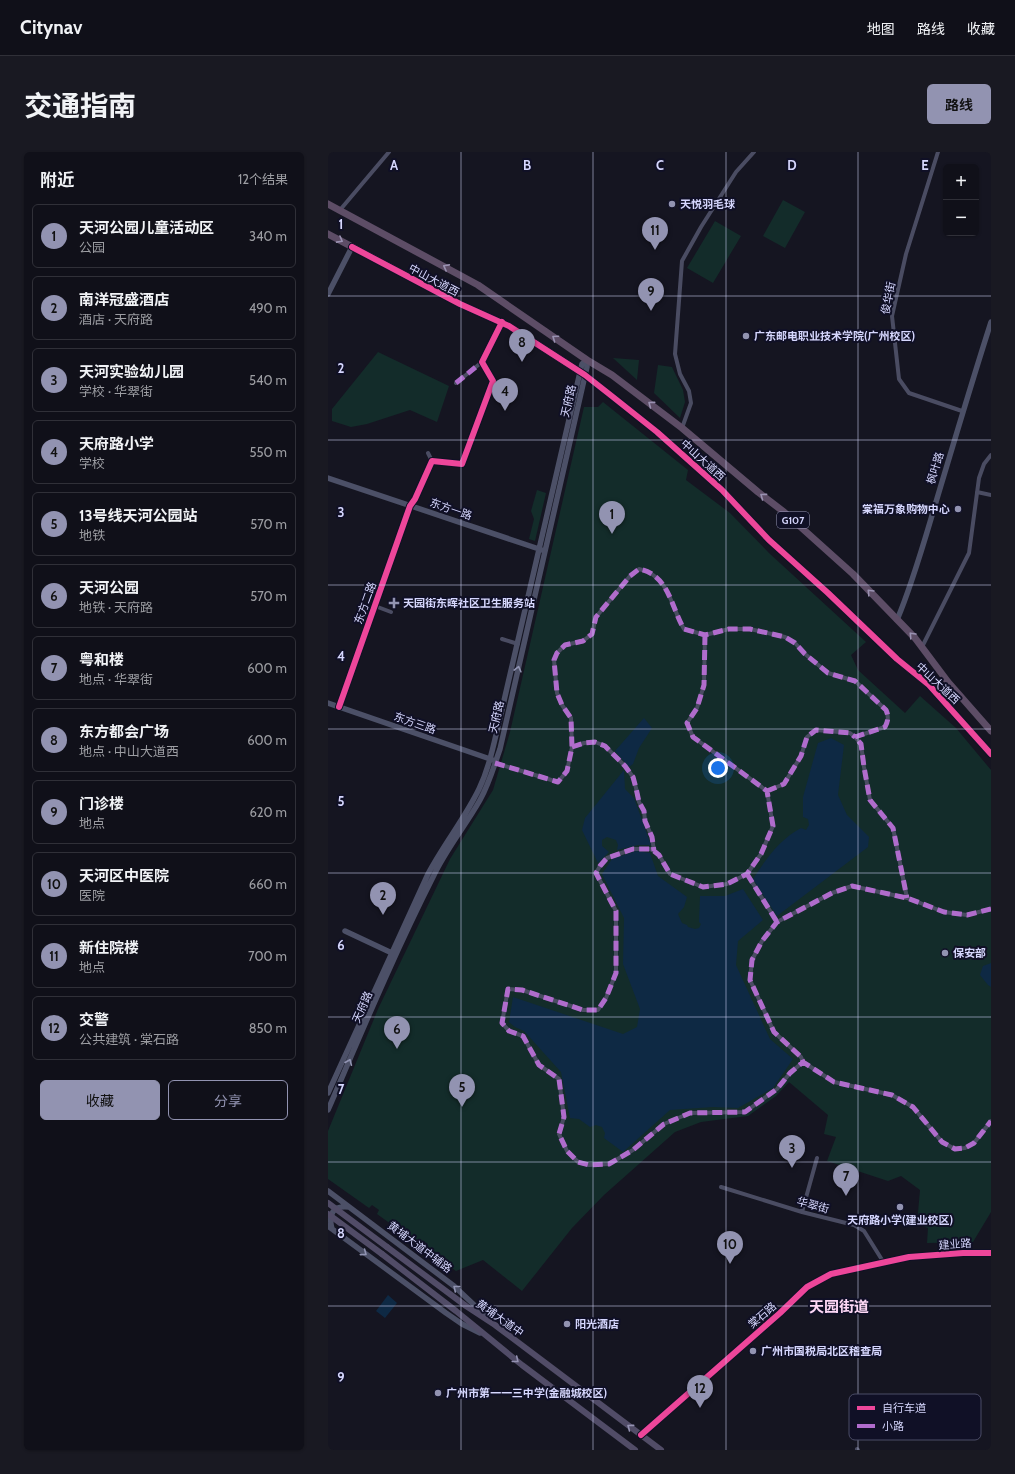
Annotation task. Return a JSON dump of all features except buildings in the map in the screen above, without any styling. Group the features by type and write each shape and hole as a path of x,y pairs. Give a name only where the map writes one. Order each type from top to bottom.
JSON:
{"highway":[{"name":"中山大道西","path":"328,204 473,282 586,360 612,375 682,428 789,516 853,574 922,647 948,682 990,728"},
{"name":"中山大道西","path":"328,234 460,304 502,322 524,335 582,374 657,432 722,490 769,540 936,692 991,754"}],"main road":[{"path":"328,294 352,247"},
{"name":"枫叶路","path":"897,620 905,602 962,411 991,322"},
{"name":"天府路","path":"328,1110 437,857 476,795 494,761 582,374 582,364 586,360"},
{"name":"东方一路","path":"328,478 542,550"},
{"name":"东方二路","path":"339,707 410,506"},
{"name":"天府路","path":"494,761 518,644 542,550"},
{"name":"东方三路","path":"328,703 494,761"},
{"path":"345,931 394,954"},
{"name":"天府路","path":"328,1093 394,954"},
{"name":"黄埔大道中辅路","path":"328,1191 454,1286 495,1325"},
{"name":"黄埔大道中","path":"328,1203 466,1306 495,1325 661,1450"},
{"path":"350,1208 339,1207 333,1211 330,1218 330,1228 454,1319 485,1335"},
{"name":"黄埔大道中","path":"328,1214 635,1450"}],"street":[{"path":"340,210 389,152"},
{"path":"682,428 691,403 689,391 680,374 675,354 682,261 701,227 736,172 754,152"},
{"name":"俊华街","path":"938,152 906,254 892,316 899,379 909,392 962,411"},
{"path":"456,383 482,360 502,322"},
{"path":"432,462 462,464 493,381 482,360"},
{"path":"428,454 432,462"},
{"path":"922,647 969,553 979,478 984,464 991,455"},
{"path":"410,506 415,499 432,462"},
{"path":"977,492 991,495"},
{"path":"494,761 558,782 567,772 572,748 571,718 562,705 557,693 554,660 557,653 565,646 583,642 592,634 596,617 630,576 639,569 648,571 659,580 670,594 678,618 684,629 705,635 729,629 750,630 780,636 795,643 805,654 828,673 855,681 886,710 888,715 888,721 885,727 856,737"},
{"path":"374,606 391,612"},
{"path":"705,635 704,686 697,708 688,723 693,737 768,791 772,826 761,854 747,874 727,884 703,886 670,874 659,856 650,849 633,849 607,858 596,873 616,911 616,973 606,998 598,1010 583,1010 522,990 508,989 502,1023 509,1031 523,1036 539,1064 559,1079 564,1117 559,1134 567,1151 578,1162 589,1165 609,1164 632,1150 664,1124 690,1113 745,1112 777,1089 790,1073 803,1062"},
{"path":"502,640 518,644"},
{"path":"768,791 784,784 801,756 807,737 816,730 850,734 856,737 861,744 870,800 893,828 907,898"},
{"path":"572,748 584,743 595,742 605,746 625,766 633,777 639,802 644,810 645,821 652,836 654,851"},
{"path":"747,874 777,922"},
{"path":"991,909 967,915 944,912 907,898 852,886 832,893 777,922 762,941 752,960 750,980 774,1032 801,1057 803,1062 834,1082 892,1095 913,1107 942,1142 955,1149 965,1148 974,1143 991,1121"},
{"path":"802,1212 817,1158"},
{"name":"华翠街","path":"721,1187 802,1212 854,1225 864,1231 884,1262"},
{"name":"建业路","path":"920,1256 962,1253 991,1253"},
{"name":"棠石路","path":"641,1435 780,1313 807,1287 831,1274 884,1262 920,1256"}],"green space":[{"path":"783,200 805,212 785,248 763,236"},
{"path":"715,221 741,236 713,283 687,268"},
{"path":"378,352 449,386 437,422 410,410 367,424 351,427 332,421 332,409"},
{"path":"613,358 639,360 637,380"},
{"path":"658,365 672,367 683,390 685,402 680,418 654,393"},
{"path":"603,402 688,470 686,480 730,513 769,553 866,642 851,655 858,670 905,713 920,696 956,728 991,770 991,1212 973,1242 927,1243 928,1228 917,1224 920,1190 901,1176 888,1181 827,1161 836,1137 824,1134 828,1115 789,1082 776,1096 748,1116 701,1122 675,1132 604,1195 572,1228 522,1291 483,1260 456,1271 377,1214 379,1210 372,1205 369,1208 328,1179 328,1131 378,1009 450,859 493,790 510,732 584,407 598,407"},
{"path":"537,490 546,493 535,541 529,539 534,519 531,511"}],"water":[{"path":"644,718 652,728 639,748 633,764 629,767 615,751"},
{"path":"831,738 844,745 838,795 847,815 869,837 868,847 777,916 753,879 768,857 786,838 801,828 806,830 809,825 808,819 803,817 803,797 818,743"},
{"path":"624,770 625,789 634,798 651,845 638,845 617,850 618,845 616,840 607,837 602,840 602,846 609,852 598,863 582,830 585,818"},
{"path":"636,851 650,853 658,876 687,897 684,907 678,914 682,923 688,927 695,929 699,928 701,924 699,922 700,896 725,896 743,889 763,920 738,941 736,965 770,1039 793,1059 773,1088 738,1108 713,1107 670,1110 623,1152 604,1138 605,1133 602,1127 596,1125 590,1127 579,1119 570,1118 561,1072 524,1031 515,1027 509,1022 513,997 623,1034 637,1027 640,1009 623,964 624,918 602,874 612,859"},
{"path":"991,963 991,987 980,975 983,966"},
{"path":"388,1295 397,1303 385,1318 376,1311"}],"marked path":[{"path":"456,383 482,362"},
{"path":"495,763 558,782 567,771 572,747 571,718 562,705 557,693 554,660 557,653 565,645 583,641 592,634 596,617 630,576 639,569 649,572 657,578 668,593 684,629 705,635 729,629 750,629 785,637 795,643 805,654 828,673 855,681 886,710 888,719 885,727 855,737 861,744 870,800 893,828 907,898"},
{"path":"705,635 704,685 697,708 687,723 693,737 767,791 773,826 761,854 747,874 727,884 703,887 670,874 659,855 650,849 633,849 607,858 596,873 616,911 616,973 606,998 598,1010 583,1010 522,990 508,989 502,1023 509,1031 523,1036 539,1065 559,1079 564,1117 559,1134 567,1151 578,1162 589,1165 609,1164 633,1150 664,1124 690,1113 745,1112 777,1089 790,1073 803,1062"},
{"path":"767,791 784,784 801,756 807,737 816,730 850,733 855,737"},
{"path":"572,747 584,743 595,742 605,746 625,766 633,777 639,802 644,811 645,821 652,837 654,851"},
{"path":"747,874 777,922"},
{"path":"991,909 967,915 944,912 907,898 852,886 832,893 777,922 762,941 752,960 750,980 774,1032 801,1057 803,1062 834,1082 892,1095 913,1107 942,1142 955,1149 965,1148 974,1143 991,1121"}],"cycle path":[{"path":"352,247 460,304 509,326 585,375 613,397 657,432 722,490 769,540 828,593 897,659 929,685 991,754"},
{"path":"339,707 410,506 415,499 432,461 462,464 493,381 482,362 502,322"},
{"path":"641,1435 780,1313 807,1287 831,1274 909,1257 963,1253 991,1253"}],"place":[{"name":"天悦羽毛球","path":"672,204"},
{"name":"新住院楼","path":"655,250"},
{"name":"门诊楼","path":"651,311"},
{"name":"广东邮电职业技术学院(广州校区)","path":"746,336"},
{"name":"东方都会广场","path":"522,362"},
{"name":"天府路小学","path":"505,411"},
{"name":"棠福万象购物中心","path":"958,509"},
{"name":"天河公园儿童活动区","path":"612,534"},
{"name":"天园街东晖社区卫生服务站","path":"394,603"},
{"name":"南洋冠盛酒店","path":"383,915"},
{"name":"保安部","path":"945,953"},
{"name":"天河公园","path":"397,1049"},
{"name":"13号线天河公园站","path":"462,1107"},
{"name":"天河实验幼儿园","path":"792,1168"},
{"name":"粤和楼","path":"846,1196"},
{"name":"天府路小学(建业校区)","path":"900,1207"},
{"name":"天河区中医院","path":"730,1264"},
{"name":"阳光酒店","path":"567,1324"},
{"name":"广州市国税局北区稽查局","path":"753,1351"},
{"name":"广州市第一一三中学(金融城校区)","path":"438,1393"},
{"name":"交警","path":"700,1408"}],"district":[{"name":"天园街道","path":"839,1307"}]}
